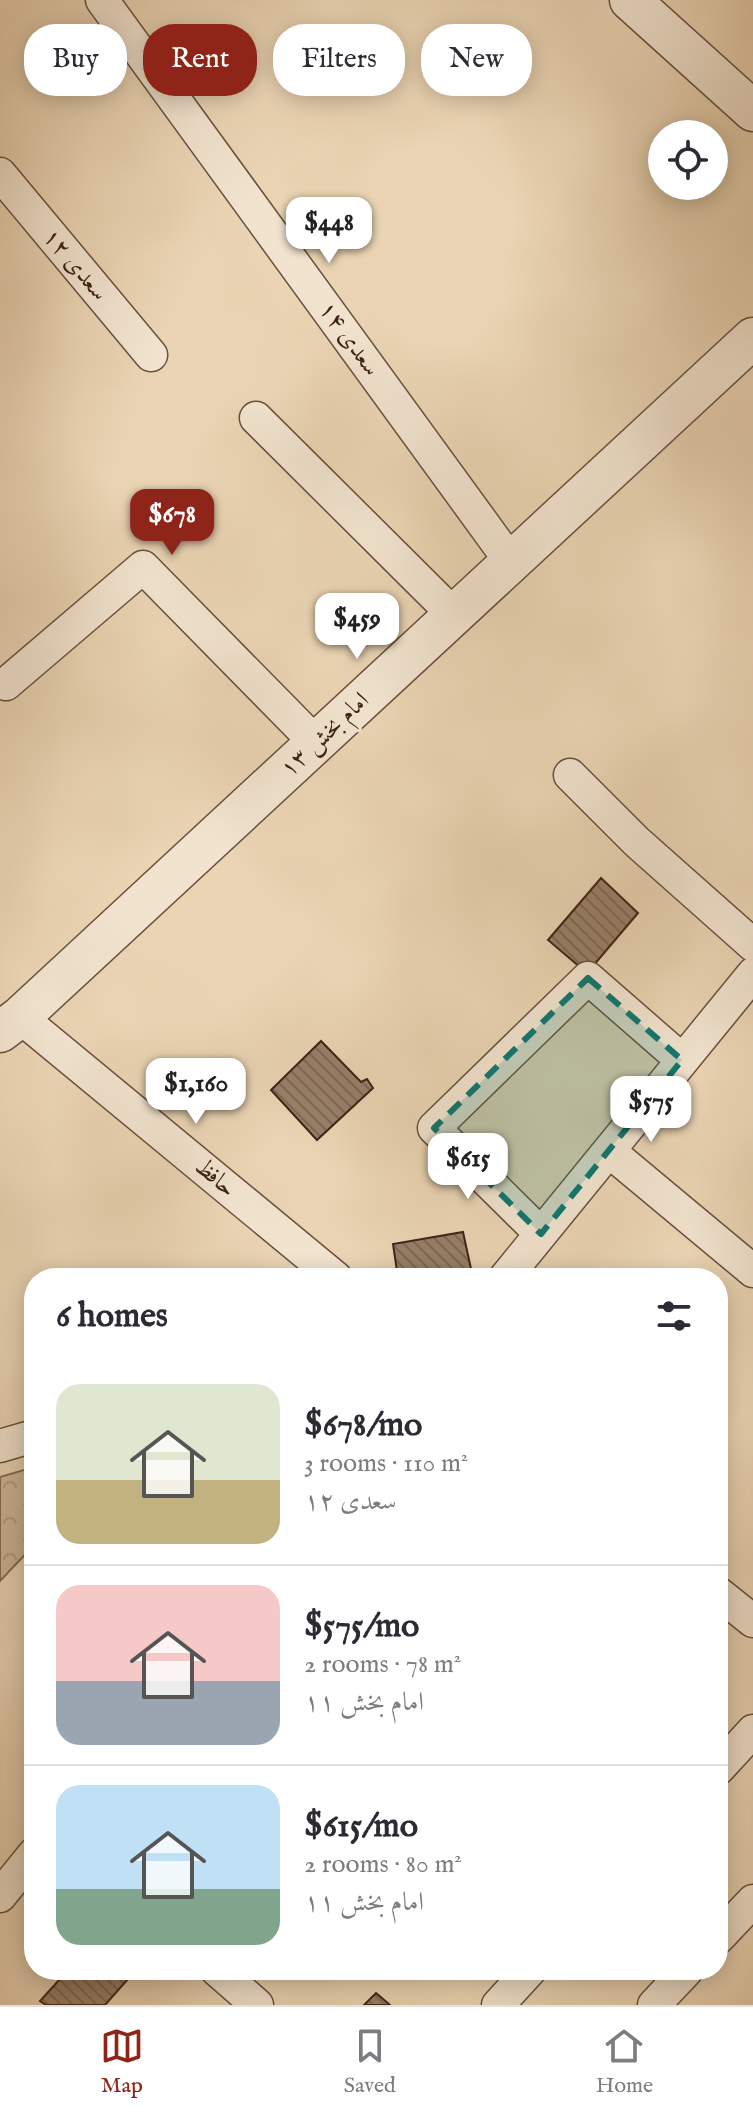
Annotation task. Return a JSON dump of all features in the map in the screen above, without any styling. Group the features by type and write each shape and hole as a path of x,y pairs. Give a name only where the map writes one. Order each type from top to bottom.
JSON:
{"street":[{"name":"سعدی ۱۴","path":"102,0 511,562"},
{"path":"630,0 753,111"},
{"name":"سعدی ۱۲","path":"0,174 151,355"},
{"name":"امام بخش ۱۳","path":"10,1024 753,338"},
{"path":"256,418 454,615"},
{"path":"6,684 143,567 316,743"},
{"path":"570,775 637,842 753,945"},
{"path":"513,1268 753,974"},
{"path":"541,1234 434,1128 588,978 682,1060"},
{"name":"حافظ","path":"10,1024 323,1268"},
{"path":"609,1151 753,1271"},
{"path":"0,1446 24,1439"},
{"path":"728,1601 753,1621"},
{"path":"728,1758 753,1731"},
{"path":"0,1896 24,1866"},
{"path":"728,1927 753,1901"},
{"path":"228,1980 257,2005"},
{"path":"498,2005 521,1980"},
{"path":"654,2005 678,1980"}],"highlighted area":[{"path":"588,978 682,1060 541,1234 434,1128"}],"green space":[{"path":"24,1470 24,1556 0,1581 0,1477"}],"building":[{"path":"601,878 638,913 587,973 548,940"},
{"path":"321,1041 361,1082 367,1079 373,1088 317,1140 271,1090"},
{"path":"463,1232 471,1268 397,1268 393,1244"},
{"path":"59,1980 127,1980 105,2005 46,2005 40,2001"},
{"path":"376,1993 390,2005 364,2005"}]}
